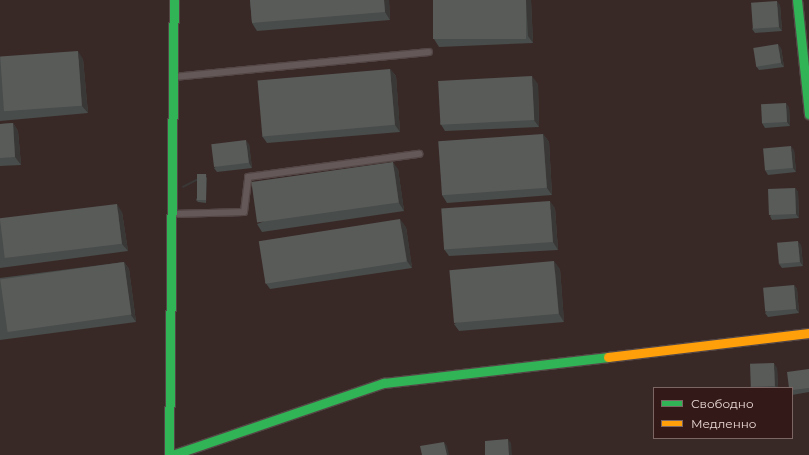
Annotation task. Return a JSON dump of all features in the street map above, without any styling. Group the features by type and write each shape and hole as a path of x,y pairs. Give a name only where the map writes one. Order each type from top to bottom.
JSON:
{"street":[{"path":"174,0 171,455 384,384 809,333"},
{"path":"797,0 809,114"}],"lane":[{"path":"173,77 429,52"},
{"path":"172,214 244,212 248,177 419,154"}],"building":[{"path":"250,0 384,0 385,12 252,23"},
{"path":"433,0 526,0 526,39 433,39"},
{"path":"777,1 779,27 753,29 751,3"},
{"path":"778,44 781,63 756,67 753,48"},
{"path":"78,51 82,106 4,111 0,56"},
{"path":"390,69 395,125 262,136 258,81"},
{"path":"532,76 534,120 440,125 438,81"},
{"path":"786,103 787,122 762,123 761,104"},
{"path":"13,123 15,157 0,158 0,124"},
{"path":"543,134 547,188 442,195 438,141"},
{"path":"246,140 249,163 214,167 211,144"},
{"path":"791,146 793,168 765,170 763,148"},
{"path":"393,162 399,203 257,223 251,182"},
{"path":"197,174 206,174 206,200 197,200"},
{"path":"795,188 796,214 769,215 768,189"},
{"path":"550,201 553,242 444,250 441,209"},
{"path":"117,204 122,244 5,258 0,218"},
{"path":"400,219 407,261 265,284 259,241"},
{"path":"798,241 800,262 779,264 777,243"},
{"path":"554,261 559,314 454,323 449,270"},
{"path":"124,262 131,314 8,332 0,279"},
{"path":"794,285 796,309 765,312 763,288"},
{"path":"774,363 775,386 751,387 750,364"},
{"path":"809,369 809,388 793,390 793,387 789,387 787,372"},
{"path":"508,439 509,455 485,455 485,441"},
{"path":"444,442 447,455 422,455 420,446"}],"traffic: fast":[{"path":"169,455 174,0"},
{"path":"797,0 809,114"},
{"path":"172,455 384,383 608,357"}],"traffic: slow":[{"path":"608,357 809,333"}]}
